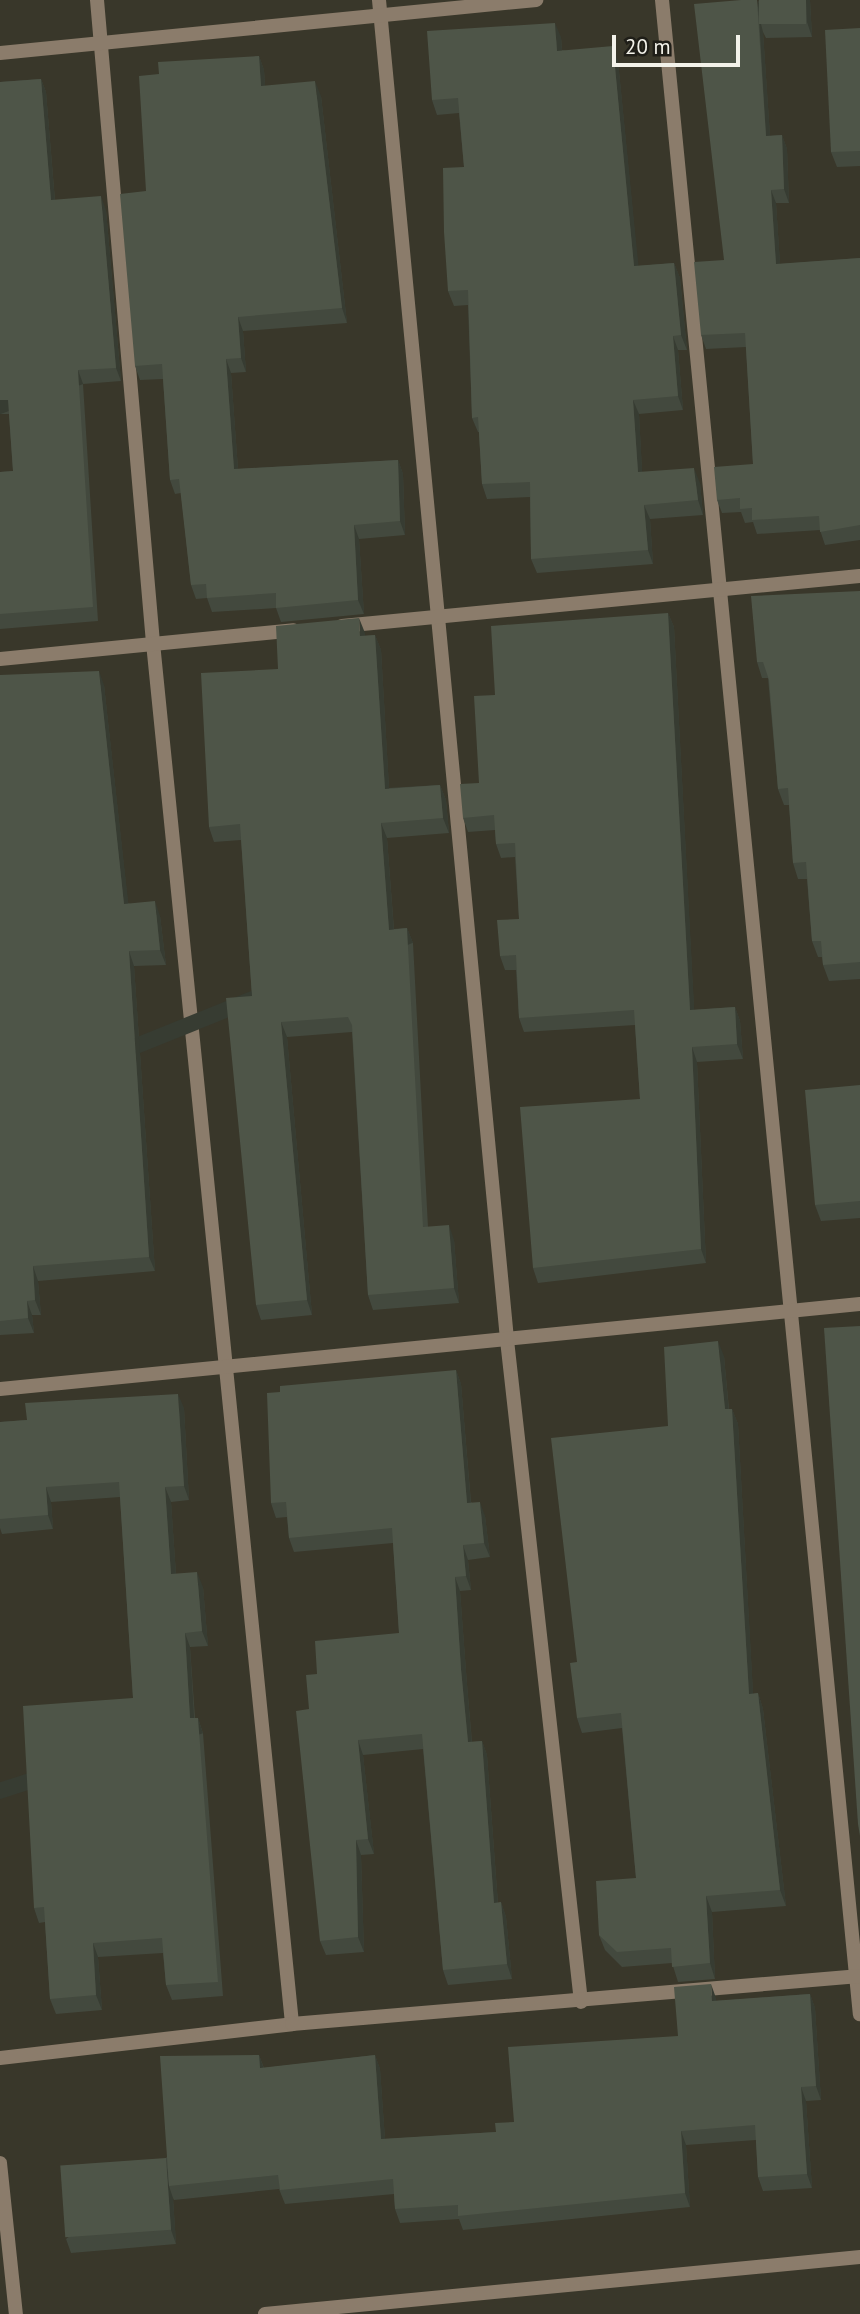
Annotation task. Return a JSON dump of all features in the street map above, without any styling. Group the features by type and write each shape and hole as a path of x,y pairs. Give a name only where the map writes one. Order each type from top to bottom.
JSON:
{"street":[{"path":"97,0 153,643 292,2024"},
{"path":"379,0 507,1340 582,2002"},
{"path":"0,53 536,0"},
{"path":"662,0 719,590 796,1310 860,2014"},
{"path":"0,659 860,576"},
{"path":"0,1389 860,1304"},
{"path":"0,2057 292,2024 582,2002 858,1976"},
{"path":"0,2163 16,2314"},
{"path":"265,2314 860,2257"}],"building":[{"path":"757,0 766,136 782,135 784,189 771,190 776,264 860,258 860,525 820,532 819,516 752,520 752,508 740,509 740,498 717,500 714,467 753,464 745,333 701,335 694,262 724,260 694,4"},
{"path":"759,0 806,0 806,24 759,24"},
{"path":"555,23 557,51 613,46 634,266 674,263 681,335 673,336 678,396 633,400 638,472 694,468 698,500 644,505 648,550 531,559 530,482 482,484 478,417 472,418 468,290 448,291 444,232 443,168 464,167 458,98 432,100 427,31"},
{"path":"860,28 860,151 831,152 825,30"},
{"path":"259,56 261,86 315,81 342,308 238,317 241,358 226,359 234,469 398,460 400,521 354,525 358,600 276,608 276,593 207,598 206,584 191,585 179,479 170,480 162,364 135,366 120,194 146,191 139,76 159,74 158,62"},
{"path":"41,79 51,200 101,196 116,368 78,370 93,607 0,614 0,472 13,471 8,400 0,400 0,82"},
{"path":"860,591 860,962 823,965 821,941 812,941 806,862 793,863 788,788 778,789 769,680 763,662 757,662 751,596"},
{"path":"668,613 690,1010 735,1007 737,1044 692,1047 701,1249 533,1268 520,1107 640,1099 634,1010 519,1018 516,955 500,956 497,920 519,919 515,843 496,844 494,815 463,818 460,784 479,783 474,696 495,695 491,626"},
{"path":"359,618 360,636 375,635 385,789 440,785 443,818 381,823 389,930 407,928 423,1227 449,1225 454,1288 368,1295 352,1025 348,1017 281,1022 307,1300 256,1305 226,998 252,996 240,824 209,827 201,673 278,669 276,626"},
{"path":"99,671 124,904 155,901 160,950 129,951 149,1257 33,1266 35,1300 27,1301 28,1318 0,1321 0,675"},
{"path":"860,1085 860,1201 815,1205 805,1090"},
{"path":"860,1326 860,1836 824,1328"},
{"path":"718,1341 725,1409 732,1409 749,1694 758,1693 780,1890 706,1896 710,1963 672,1967 671,1948 617,1952 599,1935 596,1881 636,1878 621,1713 577,1718 570,1663 577,1662 551,1438 668,1426 664,1347"},
{"path":"456,1370 467,1503 480,1502 484,1543 463,1545 466,1576 455,1577 461,1669 468,1742 482,1741 494,1903 501,1902 507,1964 443,1970 422,1734 358,1740 368,1839 356,1840 358,1937 320,1941 296,1711 309,1709 306,1675 317,1674 315,1641 399,1633 392,1528 289,1538 286,1502 271,1503 267,1393 280,1392 280,1386"},
{"path":"178,1394 184,1486 165,1487 171,1574 197,1572 202,1631 185,1633 190,1718 198,1718 218,1982 166,1985 162,1938 93,1943 96,1995 50,1999 44,1907 34,1908 23,1706 133,1698 119,1482 46,1487 48,1515 0,1519 0,1422 27,1420 25,1403"},
{"path":"711,1984 712,2001 810,1994 816,2086 801,2087 807,2174 758,2177 755,2125 681,2131 685,2193 458,2216 458,2205 395,2209 393,2179 280,2190 278,2175 169,2186 160,2056 259,2055 260,2068 375,2055 381,2139 496,2132 495,2123 514,2122 508,2047 678,2036 674,1987"},
{"path":"166,2158 171,2230 65,2237 60,2165"}]}
